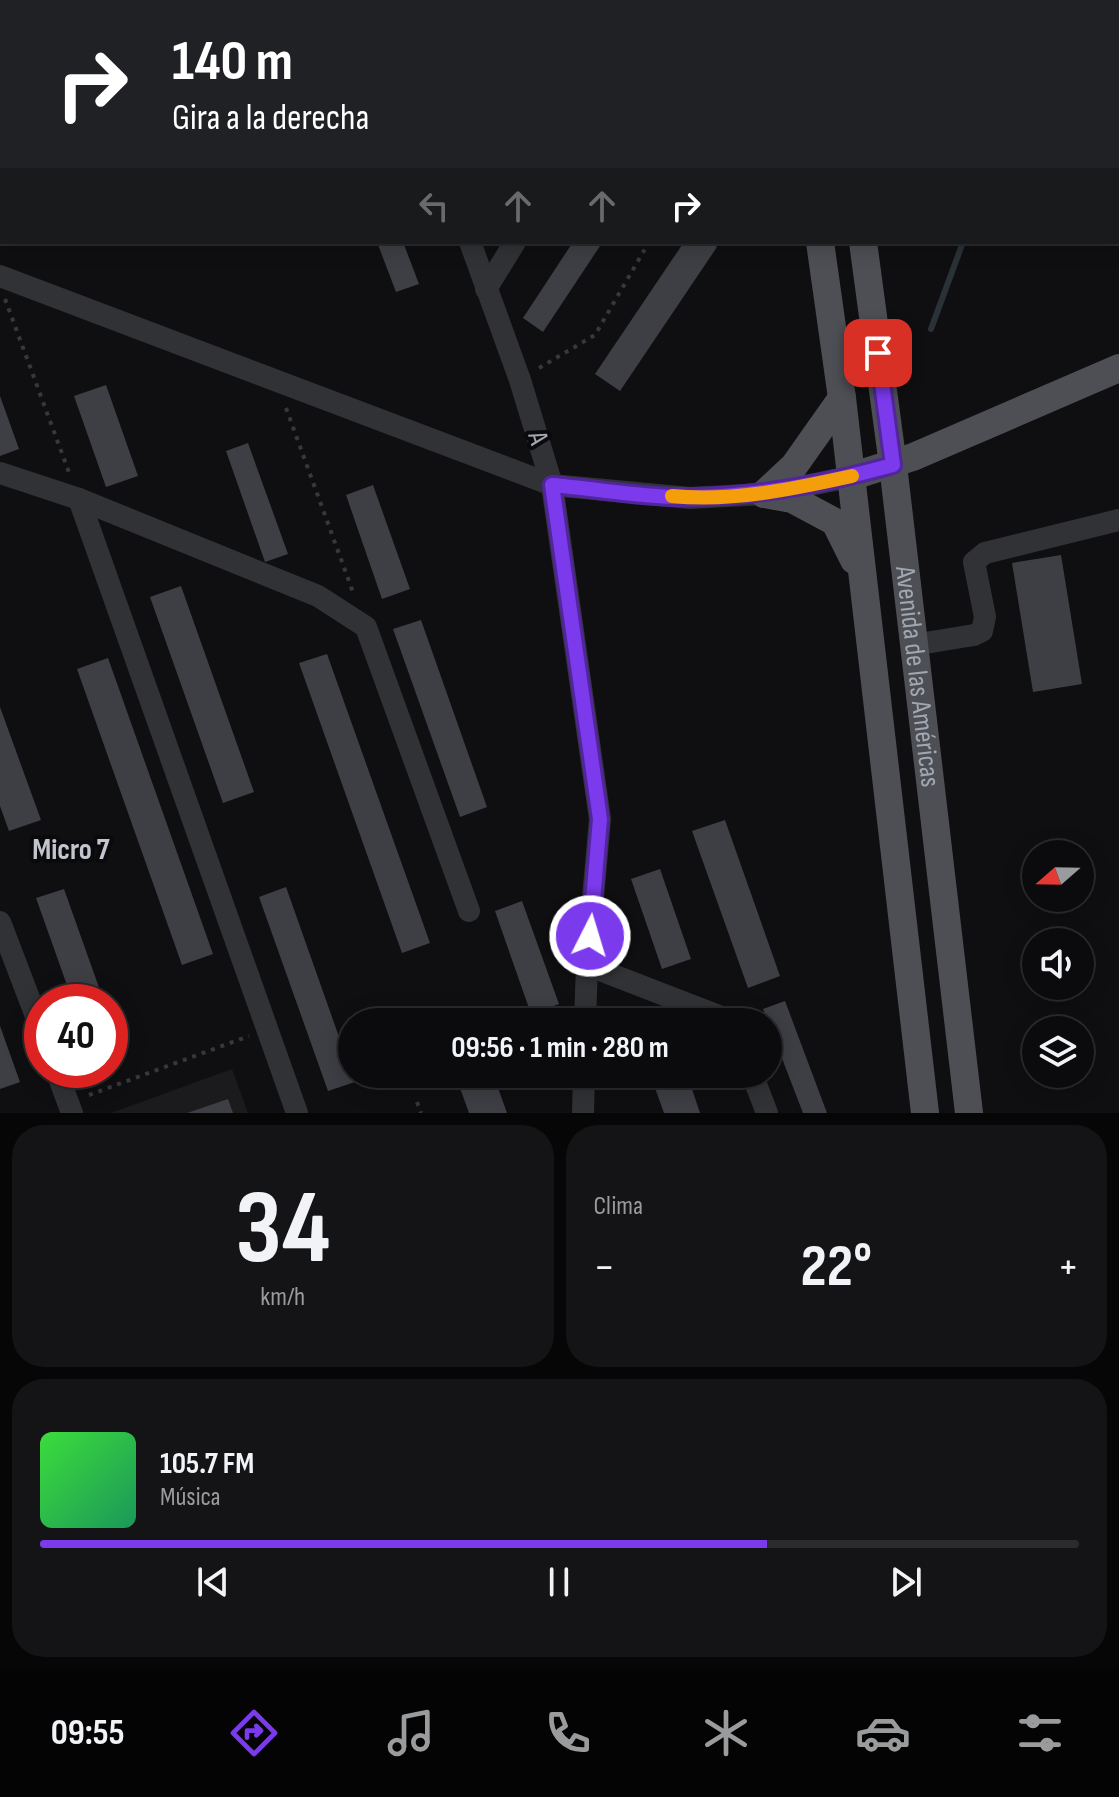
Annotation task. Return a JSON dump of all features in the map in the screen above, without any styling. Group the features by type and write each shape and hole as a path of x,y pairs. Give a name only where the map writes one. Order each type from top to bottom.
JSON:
{"main road":[{"name":"Avenida de las Américas","path":"820,244 842,398 925,1113"},
{"name":"Avenida de las Américas","path":"863,244 893,465 969,1113"},
{"path":"850,477 893,465 1119,368"},
{"path":"764,494 794,466 842,398"},
{"path":"764,494 792,499 835,522 863,577"}],"street":[{"name":"A","path":"471,244 520,380 552,485 600,819 585,1008"},
{"path":"486,289 514,244"},
{"path":"0,276 552,485 690,498 764,494 850,477"},
{"path":"0,473 79,499 318,596 366,627 469,911"},
{"path":"79,499 297,1113"},
{"path":"913,645 982,631 985,617 974,562 985,553 1119,520"},
{"path":"0,922 24,985"},
{"path":"587,965 698,1008"},
{"path":"63,1088 70,1108"},
{"path":"583,1113 584,1088"},
{"path":"757,1088 767,1113"}],"path":[{"path":"520,380 595,335 648,244"},
{"path":"0,286 79,499"},
{"path":"275,379 366,627"},
{"path":"70,1108 267,1030"},
{"path":"417,1102 421,1113"}],"shaded area":[{"path":"232,1069 248,1113 111,1113"}],"building":[{"path":"378,244 404,244 419,284 396,292"},
{"path":"572,244 600,246 543,332 523,318"},
{"path":"683,244 713,244 717,247 620,391 595,374"},
{"path":"106,385 138,476 106,487 74,396"},
{"path":"0,396 19,449 0,456"},
{"path":"248,443 288,554 265,562 226,451"},
{"path":"373,485 410,589 382,599 346,495"},
{"path":"1061,555 1082,684 1033,692 1012,563"},
{"path":"181,586 254,792 223,803 150,597"},
{"path":"421,620 487,807 460,817 393,629"},
{"path":"327,654 430,943 402,953 299,663"},
{"path":"108,658 213,954 182,965 77,669"},
{"path":"0,707 41,820 9,831 0,806"},
{"path":"725,820 780,976 748,988 692,831"},
{"path":"660,869 691,959 662,969 631,879"},
{"path":"286,887 338,1034 338,1088 328,1091 259,897"},
{"path":"64,889 98,984 67,984 36,898"},
{"path":"522,901 559,1004 548,1008 529,1008 495,911"},
{"path":"785,1001 827,1113 803,1113 782,1058 782,1008 766,1008"},
{"path":"0,1026 20,1082 0,1089"},
{"path":"460,1088 498,1088 507,1113 469,1113"},
{"path":"655,1088 692,1088 700,1113 664,1113"},
{"path":"228,1099 233,1113 187,1113"}],"waterway":[{"path":"931,329 962,244"}],"slow traffic":[{"path":"672,496 764,494 852,476"}],"district":[{"name":"Micro 7","path":"71,850"}],"route":[{"path":"590,936 600,819 552,485 690,498 764,494 893,465 878,353"}]}
